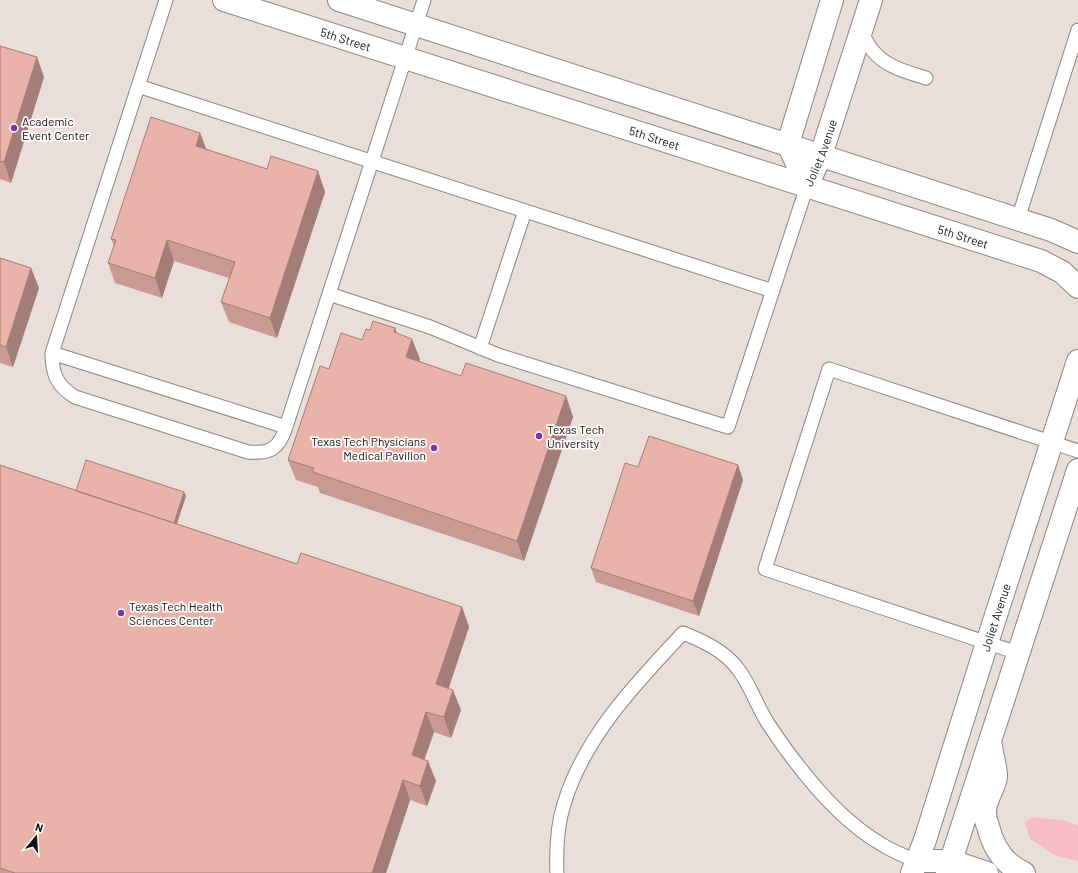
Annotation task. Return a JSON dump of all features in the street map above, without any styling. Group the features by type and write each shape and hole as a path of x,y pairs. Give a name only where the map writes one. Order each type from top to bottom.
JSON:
{"street":[{"name":"5th Street","path":"224,0 1041,261 1062,272 1078,287"},
{"path":"339,0 1018,219 1057,232 1078,242"},
{"path":"788,144 832,0"},
{"name":"Joliet Avenue","path":"807,186 821,155 871,0"},
{"name":"Joliet Avenue","path":"788,144 807,186"},
{"name":"Joliet Avenue","path":"919,869 925,840 1078,361"},
{"path":"949,867 1078,470"},
{"path":"990,742 996,776 985,811 986,822 996,849 1012,867 1024,873"},
{"path":"919,869 949,867 987,873"}],"lane":[{"path":"166,0 52,354 52,363 60,386 75,397 248,452 266,452 279,443 286,427 424,0"},
{"path":"1018,219 1078,30"},
{"path":"861,32 873,52 886,63 926,78"},
{"path":"138,86 773,291"},
{"path":"329,294 430,327 498,355 728,427 807,186"},
{"path":"480,348 525,211"},
{"path":"52,354 286,427"},
{"path":"1018,653 765,569 829,369 1078,451"},
{"path":"556,873 556,852 564,805 585,756 594,740 626,696 682,633 712,647 728,658 739,669 758,708 779,740 798,766 831,803 880,844 897,853 919,869"}],"shaded area":[{"name":"Texas Tech University","path":"0,0 1078,0 1078,873 0,873"},
{"path":"1033,817 1066,821 1078,825 1078,861 1054,855 1030,839 1025,822"}],"building":[{"path":"0,46 37,57 4,162 0,161"},
{"path":"151,117 200,133 196,146 267,169 271,156 318,171 270,318 221,302 235,262 167,240 155,278 108,263 116,240 111,239"},
{"path":"0,258 31,268 6,347 0,345"},
{"name":"Texas Tech Physicians Medical Pavilion","path":"373,321 395,328 394,332 412,339 406,357 461,376 466,363 566,396 517,541 313,472 314,468 288,460 320,366 329,369 341,333 362,340 366,329 370,330"},
{"path":"649,436 738,465 693,601 591,568 625,463 638,467"},
{"path":"86,460 184,492 174,523 76,491"},
{"path":"0,465 297,564 301,553 462,607 436,684 453,690 444,717 426,712 412,755 428,761 420,786 403,780 372,873 15,873 0,868"}],"place":[{"name":"Academic Event Center","path":"14,128"},
{"name":"Texas Tech University","path":"539,436"},
{"name":"Texas Tech Physicians Medical Pavilion","path":"434,448"},
{"name":"Texas Tech Health Sciences Center","path":"121,613"}]}
